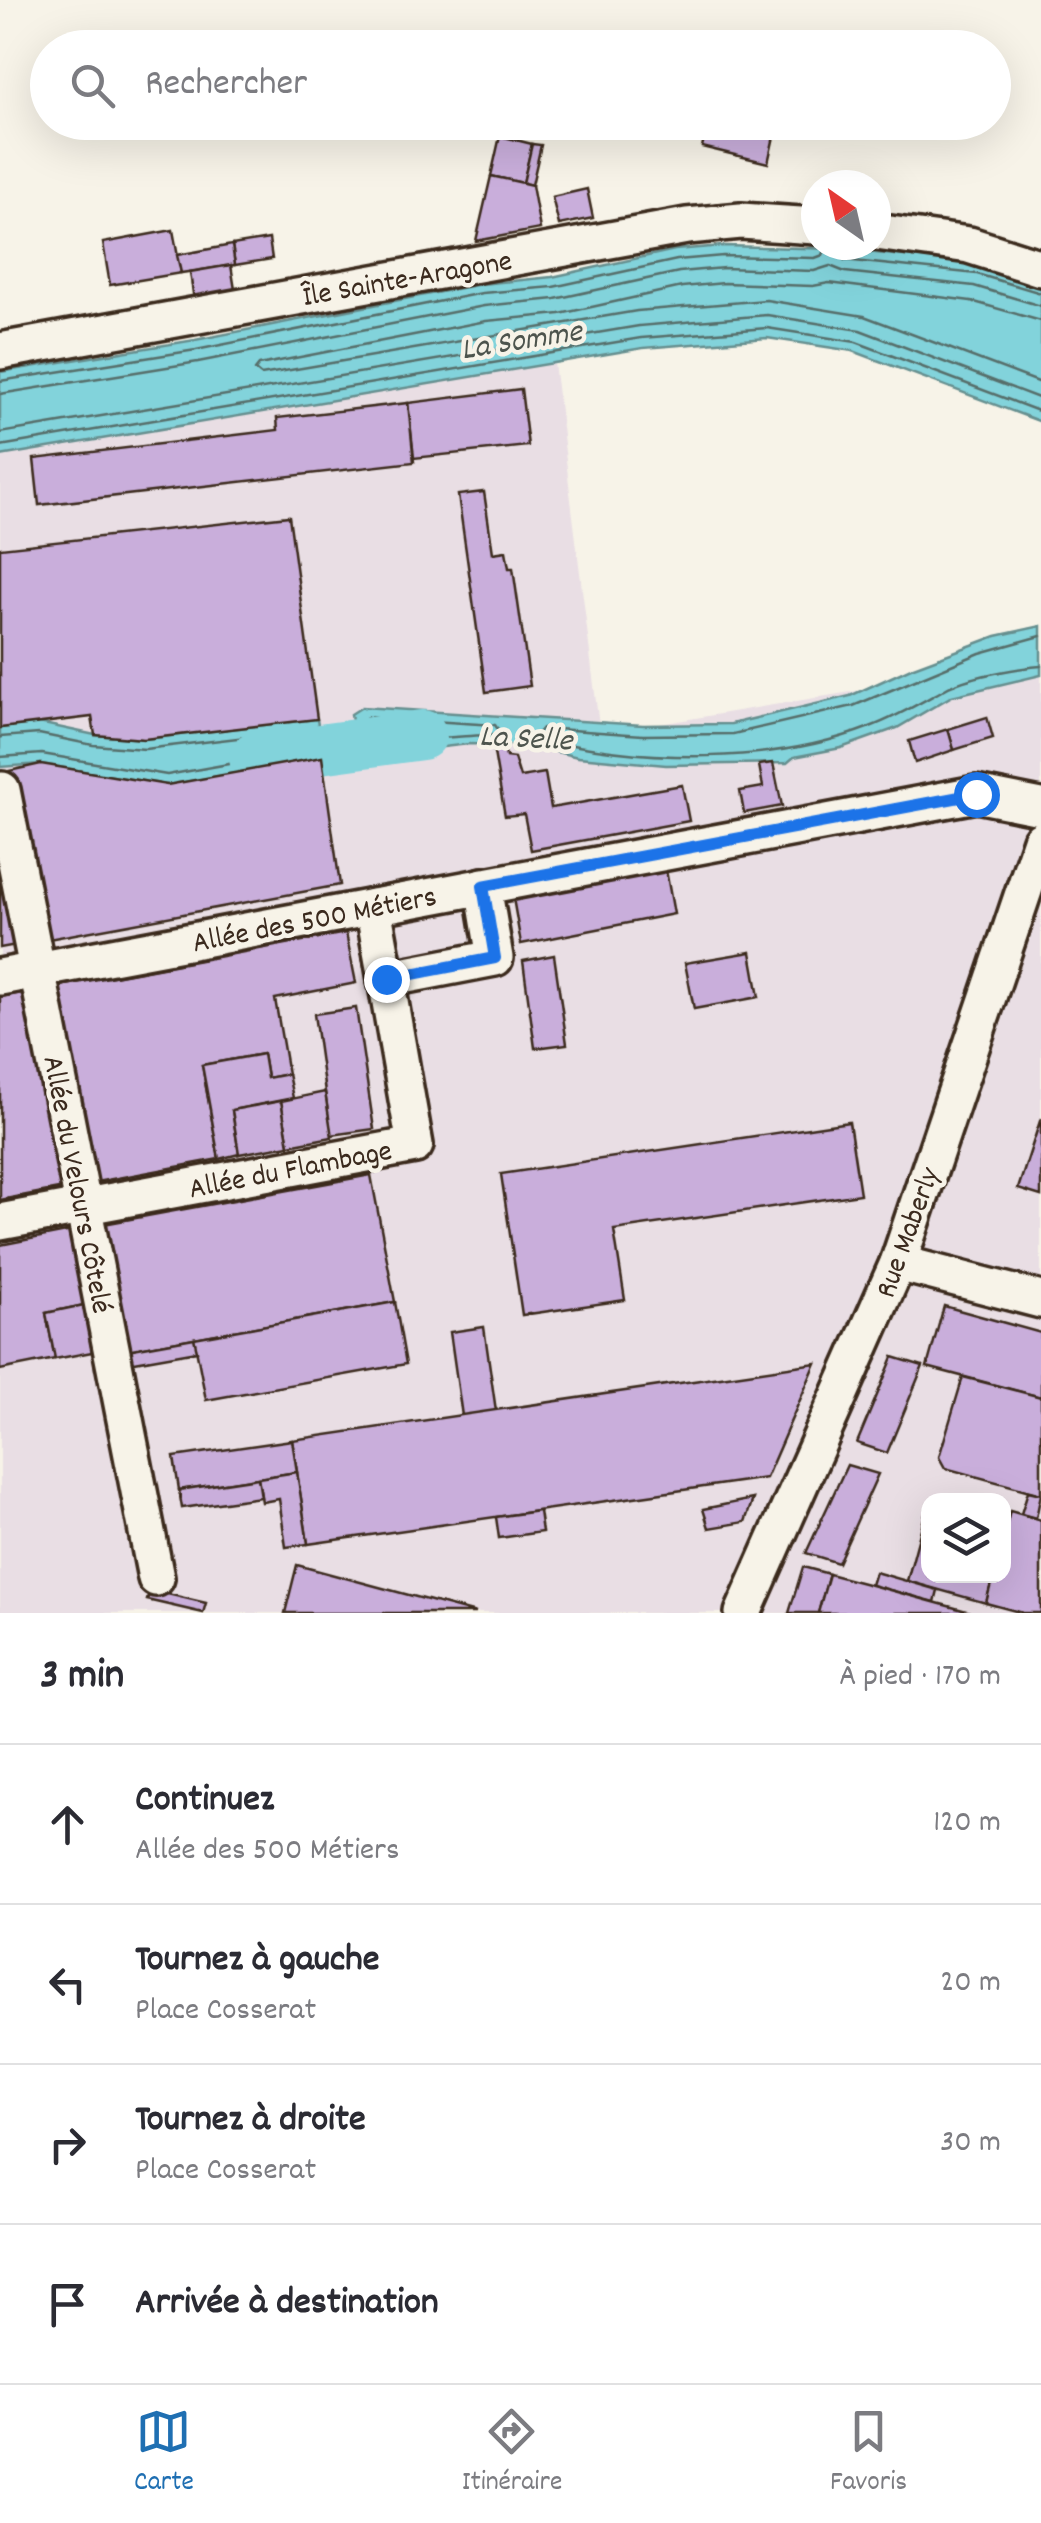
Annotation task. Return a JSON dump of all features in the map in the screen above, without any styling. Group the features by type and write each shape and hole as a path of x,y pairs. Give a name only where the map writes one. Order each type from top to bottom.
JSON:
{"street":[{"name":"Île Sainte-Aragone","path":"0,351 688,226 741,221 801,225"},
{"path":"891,234 969,245 1041,268"},
{"name":"Allée du Velours Côtelé","path":"2,790 156,1578"},
{"name":"Allée des 500 Métiers","path":"0,977 976,794 1041,807"},
{"name":"Rue Maberly","path":"744,1613 898,1263 1041,840"},
{"path":"373,907 386,979 495,958 483,886"},
{"name":"Allée du Flambage","path":"0,1222 414,1145 386,979"},
{"path":"898,1263 1041,1300"}],"shaded area":[{"path":"553,355 600,734 1041,660 1041,1613 0,1613 0,455"}],"water":[{"name":"La Somme","path":"723,246 801,248 801,260 891,260 891,255 979,264 1041,284 1041,422 853,351 767,338 643,348 0,456 0,372 195,340 481,284 552,277 675,250"},
{"path":"1041,626 1041,675 952,696 897,728 841,748 794,757 787,763 666,765 578,757 531,746 469,744 400,752 356,749 351,714 362,707 643,725 731,724 850,696 996,636"},
{"path":"317,719 323,758 167,785 41,764 0,767 0,728 39,723 95,735 145,739"}],"building":[{"path":"499,140 532,144 523,183 491,176"},
{"path":"704,140 773,140 768,163 702,147"},
{"path":"532,144 541,145 532,185 523,183"},
{"path":"491,176 532,185 540,229 476,241"},
{"path":"587,189 593,218 559,225 552,197"},
{"path":"173,230 181,273 110,285 103,243"},
{"path":"269,239 272,259 235,265 232,245"},
{"path":"232,245 235,265 181,273 177,255"},
{"path":"231,265 237,302 195,308 190,272"},
{"path":"521,389 528,446 414,458 408,403"},
{"path":"408,403 414,462 39,505 34,459 278,430 277,418"},
{"path":"484,492 493,553 506,551 509,568 513,568 530,686 486,692 458,495"},
{"path":"289,516 317,719 144,739 95,735 92,717 0,728 0,548"},
{"path":"987,717 993,738 954,750 948,729"},
{"path":"948,729 954,750 915,763 909,741"},
{"path":"493,747 504,747 506,757 514,758 520,777 545,773 551,808 682,785 689,821 531,850 524,814 505,816"},
{"path":"322,757 340,885 0,948 0,773 41,764 167,785"},
{"path":"773,763 782,806 744,813 740,791 763,787 759,765"},
{"path":"666,870 674,914 521,944 513,898"},
{"path":"346,933 356,983 275,999 288,1074 267,1078 263,1054 202,1065 219,1159 0,1200 0,997"},
{"path":"751,952 759,997 694,1009 685,963"},
{"path":"554,955 567,1044 535,1048 523,961"},
{"path":"356,1008 374,1129 331,1135 314,1014"},
{"path":"263,1054 267,1078 288,1074 293,1098 232,1110 239,1154 219,1159 202,1065"},
{"path":"325,1092 332,1137 289,1145 281,1101"},
{"path":"281,1101 289,1145 239,1154 232,1110"},
{"path":"1041,1118 1041,1196 1018,1189"},
{"path":"849,1122 860,1194 614,1230 625,1300 522,1315 501,1174"},
{"path":"371,1175 395,1302 94,1356 75,1259 107,1253 71,1230"},
{"path":"102,1225 107,1253 75,1259 84,1305 46,1313 55,1359 0,1370 0,1245"},
{"path":"395,1302 406,1364 206,1400 194,1338"},
{"path":"84,1305 92,1352 55,1359 46,1313"},
{"path":"944,1306 1041,1333 1041,1397 927,1367"},
{"path":"484,1327 496,1411 462,1416 450,1332"},
{"path":"194,1338 197,1351 95,1369 94,1356"},
{"path":"893,1357 923,1366 887,1453 857,1443"},
{"path":"816,1363 766,1478 308,1544 292,1440"},
{"path":"963,1377 1041,1397 1041,1494 945,1468 939,1457"},
{"path":"292,1440 297,1472 179,1490 174,1457"},
{"path":"847,1465 878,1474 838,1563 806,1553"},
{"path":"297,1472 308,1544 286,1547 279,1499 262,1502 258,1478"},
{"path":"258,1478 261,1497 182,1508 179,1490"},
{"path":"1028,1491 1041,1494 1036,1518 1021,1514"},
{"path":"753,1499 745,1522 709,1528 703,1509"},
{"path":"539,1511 542,1532 499,1538 496,1517"},
{"path":"1011,1511 1041,1520 1041,1613 1023,1613 986,1603 991,1583 1011,1583"},
{"path":"921,1529 921,1583 991,1583 986,1603 907,1581"},
{"path":"297,1565 476,1613 285,1613"},
{"path":"803,1567 829,1574 818,1613 789,1613"},
{"path":"875,1572 938,1590 935,1602 871,1585"},
{"path":"829,1574 871,1585 974,1613 818,1613"},
{"path":"150,1590 206,1603 203,1613 147,1600"}],"waterway":[{"name":"La Selle","path":"254,758 422,735"}],"route":[{"path":"386,979 495,958 483,886 976,794"}]}
